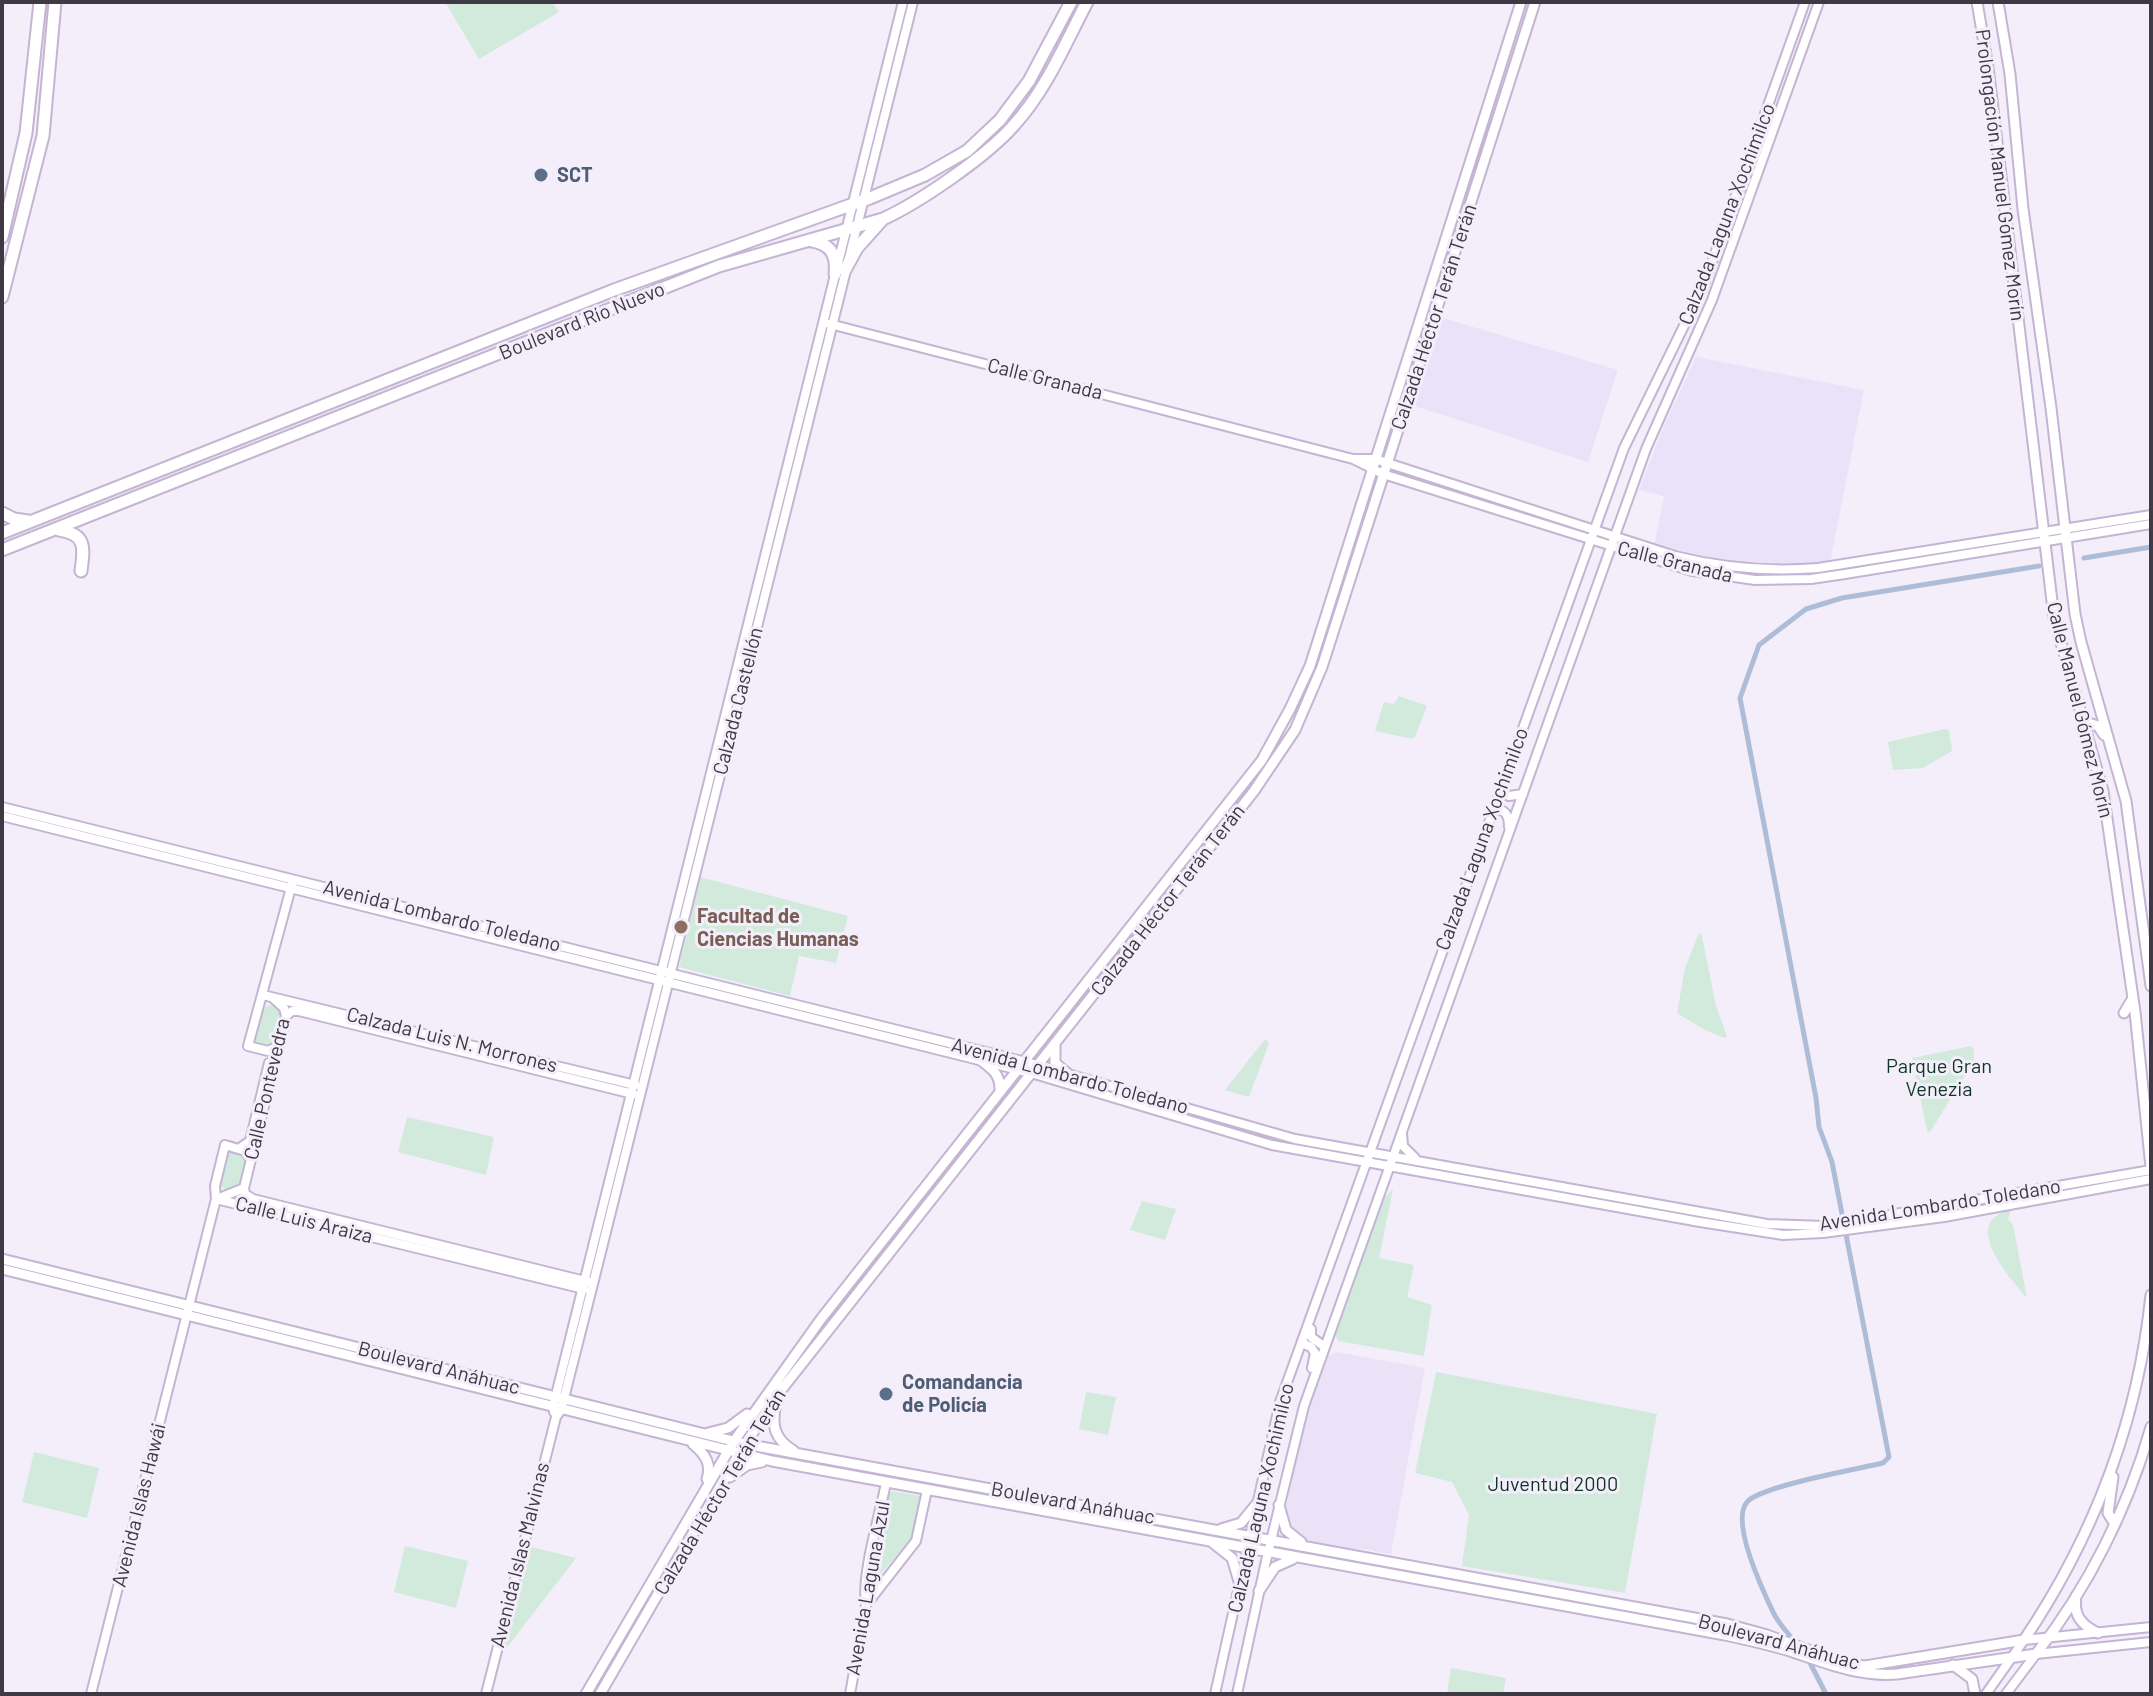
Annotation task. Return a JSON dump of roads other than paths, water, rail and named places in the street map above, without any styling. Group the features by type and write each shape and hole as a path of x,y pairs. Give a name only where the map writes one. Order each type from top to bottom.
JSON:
{"highway":[{"path":"2,237 27,120 40,2"},
{"path":"2,297 39,154 45,120 55,2"},
{"name":"Boulevard Río Nuevo","path":"2,533 720,250 858,202 946,165 981,139 1015,102 1071,2"},
{"name":"Boulevard Río Nuevo","path":"2,550 719,266 883,219 919,200 996,143 1013,126 1045,82 1087,2"},
{"path":"27,120 31,131 29,151 39,154"},
{"path":"16,177 20,192 13,226 17,236"},
{"path":"840,272 883,219"},
{"path":"2,246 17,236"},
{"path":"803,240 828,247 836,258 840,272"},
{"path":"567,326 587,312 587,302"},
{"path":"2,513 14,519 33,521"},
{"path":"58,530 76,534 81,540 81,571"}],"main road":[{"name":"Calzada Castellón","path":"558,1406 899,37 903,2"},
{"name":"Calzada Castellón","path":"899,37 913,2"},
{"name":"Calzada Héctor Terán Terán","path":"586,1694 727,1451 756,1407 827,1312 1262,760 1278,733 1310,666 1521,2"},
{"name":"Calzada Héctor Terán Terán","path":"600,1694 739,1454 778,1394 1254,791 1295,730 1322,667 1535,2"},
{"name":"Calzada Laguna Xochimilco","path":"1215,1694 1278,1408 1590,539 1630,433 1697,302 1805,2"},
{"name":"Calzada Laguna Xochimilco","path":"1237,1694 1300,1420 1325,1347 1650,439 1712,300 1819,2"},
{"name":"Prolongación Manuel Gómez Morín","path":"1977,2 2022,349"},
{"name":"Prolongación Manuel Gómez Morín","path":"1998,2 2010,74 2037,320"},
{"path":"1760,168 1752,161 1764,117"},
{"path":"2012,260 2031,272"},
{"name":"Calle Manuel Gómez Morín","path":"2037,320 2081,642 2116,760 2127,810 2151,986"},
{"name":"Calle Granada","path":"827,324 1353,459 1375,459 1616,537 1708,563 1792,570 2151,524"},
{"name":"Calle Manuel Gómez Morín","path":"2022,349 2058,638 2103,791 2138,1033 2151,1168"},
{"path":"305,432 317,421 338,411 337,401"},
{"name":"Calle Granada","path":"1353,459 1383,474 1612,547 1692,571 1738,579 1783,580 1845,574 2044,536"},
{"name":"Calle Granada","path":"2067,533 2151,515"},
{"path":"2082,721 2100,728 2116,760"},
{"path":"1502,783 1504,793 1509,796 1523,794"},
{"name":"Avenida Lombardo Toledano","path":"2,807 292,884 664,976 854,1018 1034,1069 1272,1145 1766,1233 1795,1235 1844,1227 2151,1168"},
{"path":"1492,811 1499,809 1509,818 1509,832"},
{"name":"Avenida Lombardo Toledano","path":"2,816 180,856"},
{"path":"279,1046 268,1051 248,1046 257,1009 267,996 292,884"},
{"path":"2120,903 2133,912 2140,899"},
{"path":"2124,933 2129,929 2144,939"},
{"name":"Avenida Lombardo Toledano","path":"664,976 732,998 979,1059 1023,1066"},
{"path":"732,998 755,1000 760,995"},
{"name":"Calle Pontevedra","path":"244,1188 286,1016 283,1006 267,996"},
{"name":"Calzada Luis N. Morrones","path":"267,996 636,1090"},
{"path":"2133,998 2124,1016 2138,1033"},
{"path":"769,1007 776,1003 801,1005"},
{"name":"Calzada Luis N. Morrones","path":"286,1016 297,1010 358,1021"},
{"path":"826,1021 847,1024 852,1023 854,1018"},
{"path":"1056,1041 1055,1063 1068,1074"},
{"name":"Calle Pontevedra","path":"240,1148 250,1141 270,1058 268,1051"},
{"path":"979,1059 994,1070 1000,1082 1000,1092"},
{"name":"Avenida Lombardo Toledano","path":"1034,1069 1068,1074 1295,1139 1780,1226 1844,1227 1938,1218 2151,1179"},
{"path":"1236,1133 1245,1124"},
{"path":"1402,1130 1406,1152 1419,1161"},
{"name":"Avenida Islas Hawái","path":"91,1694 216,1199 215,1186 225,1145 240,1148"},
{"path":"240,1148 251,1160"},
{"path":"1337,1156 1355,1168 1360,1185"},
{"name":"Calle Luis Araiza","path":"216,1199 244,1188 245,1194 253,1199 317,1219"},
{"path":"1568,1198 1590,1199 1595,1193"},
{"name":"Calle Luis Araiza","path":"216,1199 317,1219 588,1286"},
{"path":"1615,1206 1622,1200 1638,1200"},
{"path":"859,1290 891,1242 889,1234"},
{"name":"Boulevard Anáhuac","path":"2,1259 188,1311 739,1454 1725,1635 1790,1651 1850,1671 1874,1675 1897,1674 2013,1656 2151,1642"},
{"path":"1325,1347 1314,1340 1310,1331 1330,1267"},
{"name":"Boulevard Anáhuac","path":"2,1269 188,1311"},
{"path":"2115,1524 2109,1517 2108,1507 2116,1458 2141,1365 2151,1295"},
{"path":"805,1358 801,1354 802,1349 827,1312"},
{"path":"1300,1420 1315,1358 1311,1347 1302,1343"},
{"path":"778,1394 773,1416 775,1431 783,1444 800,1455"},
{"name":"Boulevard Anáhuac","path":"558,1406 800,1455 1696,1618 1778,1639 1847,1664 1865,1666 2024,1640 2151,1627"},
{"name":"Avenida Islas Malvinas","path":"486,1694 558,1406"},
{"path":"700,1433 728,1428 756,1407"},
{"path":"2006,1694 2049,1637 2115,1524 2151,1427"},
{"path":"690,1442 702,1452 709,1467 702,1494"},
{"path":"1986,1694 2024,1640 2074,1556 2116,1458"},
{"path":"719,1488 742,1467 772,1461"},
{"path":"886,1483 893,1479 917,1481 928,1477"},
{"name":"Avenida Laguna Azul","path":"850,1694 866,1605 868,1570 886,1483"},
{"path":"866,1605 916,1541 927,1490"},
{"path":"1054,1512 1063,1501"},
{"path":"1214,1530 1241,1523 1259,1501"},
{"path":"1279,1505 1286,1530 1308,1546"},
{"path":"1103,1521 1154,1527 1162,1519"},
{"path":"1211,1541 1232,1558 1240,1585"},
{"path":"1259,1591 1275,1567 1297,1557"},
{"path":"1359,1569 1391,1569 1396,1564"},
{"path":"868,1570 872,1581 882,1583"},
{"path":"2076,1594 2075,1607 2079,1619 2098,1633"},
{"path":"1953,1665 1972,1679 1975,1694"}],"waterway":[{"path":"2084,558 2151,547"},
{"path":"1795,1642 1775,1616 1750,1557 1742,1525 1747,1502 1771,1490 1883,1463 1889,1457 1832,1162 1819,1127 1740,698 1759,645 1806,609 1842,598 2039,566"},
{"path":"1808,1659 1826,1694"}],"place":[{"name":"SCT","path":"541,175"},
{"name":"Facultad de Ciencias Humanas","path":"681,927"},
{"name":"Comandancia de Policía","path":"886,1394"}],"park label":[{"name":"Parque Gran Venezia","path":"1939,1078"},
{"name":"Juventud 2000","path":"1553,1484"}]}
